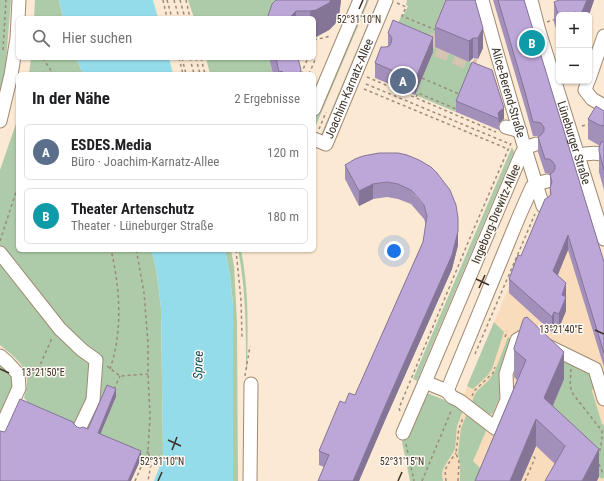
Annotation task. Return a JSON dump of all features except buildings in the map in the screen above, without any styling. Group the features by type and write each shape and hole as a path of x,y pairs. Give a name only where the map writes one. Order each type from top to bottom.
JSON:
{"street":[{"path":"18,16 19,0"},
{"name":"Joachim-Karnatz-Allee","path":"316,104 360,0"},
{"name":"Joachim-Karnatz-Allee","path":"316,140 326,144 386,0"},
{"name":"Alice-Berend-Straße","path":"482,0 517,135 530,146 542,182 542,203"},
{"name":"Lüneburger Straße","path":"531,0 566,135 578,156 578,172 604,239"},
{"path":"592,69 604,36"},
{"path":"0,121 16,43"},
{"path":"366,47 380,53"},
{"path":"487,71 503,77"},
{"path":"587,84 592,99 604,106"},
{"path":"503,130 517,135"},
{"name":"Ingeborg-Drewitz-Allee","path":"403,433 491,224 530,146"},
{"path":"578,156 590,153 604,154"},
{"name":"Ingeborg-Drewitz-Allee","path":"452,395 520,214 532,187 542,182"},
{"path":"0,253 60,329 82,350 96,360 93,400 80,427"},
{"path":"425,382 452,395 495,428 507,400 506,374 517,340 522,337 529,337 595,369 604,399"},
{"path":"0,356 18,374 19,388 0,430"},
{"path":"248,381 250,481"}],"path":[{"path":"2,54 6,0"},
{"path":"163,0 167,16"},
{"path":"167,0 171,16"},
{"path":"174,0 178,16"},
{"path":"180,0 184,16"},
{"path":"186,0 190,16"},
{"path":"400,4 406,7 402,16 441,32"},
{"path":"0,23 5,24"},
{"path":"316,40 331,36"},
{"path":"45,60 52,72"},
{"path":"180,60 182,72"},
{"path":"182,60 186,72"},
{"path":"190,60 194,72"},
{"path":"196,60 200,72"},
{"path":"202,60 204,72"},
{"path":"302,72 308,60"},
{"path":"310,72 315,60"},
{"path":"369,78 503,130"},
{"path":"422,78 461,94"},
{"path":"366,84 510,144"},
{"path":"364,89 508,149"},
{"path":"416,97 418,93 456,109 458,102"},
{"path":"582,126 594,122"},
{"path":"399,408 510,144 517,135"},
{"path":"0,243 16,192"},
{"path":"475,355 542,203"},
{"path":"110,369 115,355 119,316 115,268 111,252"},
{"path":"136,252 144,293 148,343 150,416 148,451 151,464 148,481"},
{"path":"236,252 241,300 242,338"},
{"path":"35,371 45,355 53,337 60,329"},
{"path":"248,381 250,346"},
{"path":"573,358 570,386 573,394 602,430 599,454 600,467 604,475"},
{"path":"96,360 120,376 148,374"},
{"path":"112,395 120,376"},
{"path":"422,481 452,395"},
{"path":"403,433 414,481"},
{"path":"135,481 148,451"},
{"path":"446,481 445,470 456,453"},
{"path":"525,481 535,458 532,455"}],"shaded area":[{"path":"550,189 604,367 604,481 439,481 436,461"}],"green space":[{"path":"0,0 11,0 5,74 0,100"},
{"path":"35,0 59,0 63,16 34,16"},
{"path":"188,0 319,0 293,16 193,16"},
{"path":"365,0 369,0 316,125 316,114"},
{"path":"378,0 383,0 323,135 321,135"},
{"path":"407,0 455,0 435,47 476,65 456,112 415,95 433,52 393,35 402,14 404,14 408,6 406,5"},
{"path":"31,60 77,60 82,72 29,72"},
{"path":"206,60 270,60 272,72 210,72"},
{"path":"16,124 16,252 152,252 156,267 161,308 162,460 141,459 98,440 116,397 88,436 24,409 27,401 24,398 27,382 24,370 22,365 0,345 0,170"},
{"path":"512,147 514,152 417,381 413,379"},
{"path":"225,252 231,252 234,266 237,322 238,481 233,481 233,304"},
{"path":"238,252 241,252 247,295 247,370 246,325 241,265"},
{"path":"494,322 504,332 492,369 488,375 473,389 467,386"},
{"path":"508,337 513,341 499,399 493,413 489,415 471,404 476,392 489,380 495,371"},
{"path":"525,341 589,371 594,386 592,391 602,424 604,425 604,477 602,479 544,425"},
{"path":"0,358 19,388 0,430"},
{"path":"420,390 464,408 457,426 455,449 443,469 443,481 410,481 402,442"},
{"path":"468,411 482,424 486,431 473,461 488,476 486,481 460,481 458,453 461,428"}],"water":[{"path":"59,0 153,0 157,16 63,16"},
{"path":"77,60 170,60 172,72 82,72"},
{"name":"Spree","path":"152,252 225,252 233,304 233,481 154,481 163,455 161,308 156,267"}],"tunnel":[{"path":"452,0 432,48 475,66"}],"place":[{"name":"Theater Artenschutz","path":"532,43"},
{"name":"ESDES.Media","path":"403,81"}]}
